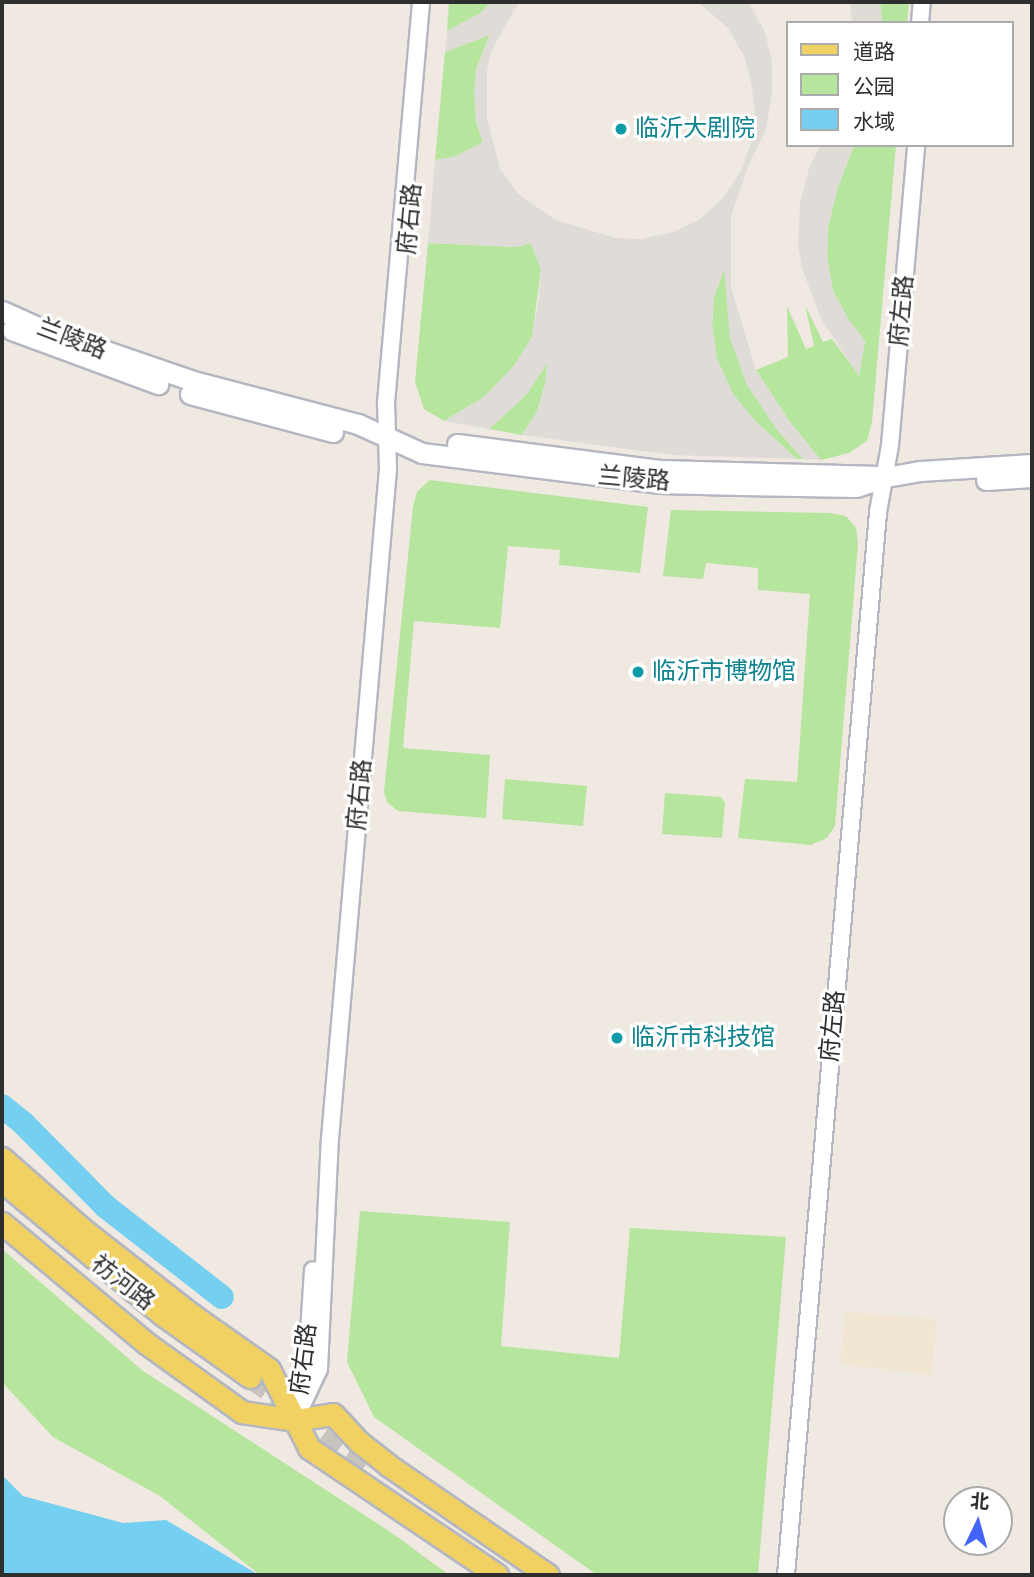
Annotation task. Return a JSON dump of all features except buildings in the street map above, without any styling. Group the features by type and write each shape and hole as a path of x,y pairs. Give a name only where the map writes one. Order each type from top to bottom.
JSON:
{"main road":[{"name":"兰陵路","path":"2,311 42,329 192,381 358,424 422,453 660,483 856,487 886,477 1032,464"},
{"name":"兰陵路","path":"2,325 115,370 251,412 357,437 386,435"},
{"name":"兰陵路","path":"886,477 918,485 1032,477"},
{"path":"2,1158 81,1228 191,1314 269,1369 309,1448 497,1575"},
{"name":"祊河路","path":"2,1181 247,1382 74,1263 2,1199"},
{"path":"2,1223 146,1343 242,1412 295,1420 333,1414 359,1442 388,1465 548,1575"}],"street":[{"name":"府右路","path":"295,1420 319,1369 330,1139 386,496 386,435 421,2"},
{"name":"府右路","path":"386,435 393,404 429,2"},
{"path":"920,21 922,2"},
{"path":"927,21 929,2"},
{"name":"府左路","path":"786,1575 878,512 886,477 883,446 909,147"},
{"name":"府左路","path":"793,1575 916,147"}],"shaded area":[{"path":"492,2 519,2 491,51 487,72 487,118 500,168 518,194 556,220 615,238 642,239 674,232 700,219 722,199 741,171 752,140 755,112 751,82 744,56 728,28 698,2 747,2 750,5 765,32 772,61 772,94 766,129 748,167 731,216 731,287 756,370 789,421 821,460 803,459 775,427 747,385 730,338 724,270 714,297 712,326 717,359 733,394 755,421 797,459 673,455 522,435 537,412 545,384 547,364 526,395 489,429 444,421 484,397 514,366 532,337 539,297 541,269 531,243 516,247 428,243 435,160 454,157 483,142 476,121 474,94 476,70 490,35 445,52 447,31 479,14"},
{"path":"850,2 880,2 882,21 852,21"},
{"path":"820,147 853,147 837,190 828,227 827,256 833,291 848,319 865,341 859,376 821,319 802,268 798,245 800,203 809,168"},
{"path":"845,1312 937,1319 932,1375 840,1364"}],"green space":[{"path":"449,2 492,2 479,14 447,31"},
{"path":"880,2 909,2 907,21 882,21"},
{"path":"490,34 476,70 476,121 483,143 454,157 435,160 445,52"},
{"path":"853,147 896,147 872,422 867,441 849,453 821,460 789,421 756,370 788,357 787,306 806,349 814,346 805,305 823,342 832,339 859,375 865,341 848,319 833,291 827,256 828,227 837,190"},
{"path":"428,243 516,247 531,243 541,269 532,337 514,366 484,397 444,421 424,409 415,382"},
{"path":"725,267 730,338 747,384 775,427 803,459 797,459 755,421 733,394 717,359 712,326 714,297"},
{"path":"548,362 537,412 522,435 489,429 526,395"},
{"path":"430,480 648,507 640,573 559,565 560,550 508,546 500,628 414,621 403,748 490,755 486,818 398,811 387,802 384,792 413,507 417,492"},
{"path":"671,510 829,513 846,516 856,528 858,544 835,826 827,838 811,845 738,838 745,779 797,782 810,594 758,590 758,568 706,563 703,579 663,576"},
{"path":"505,779 587,786 583,826 502,819"},
{"path":"665,793 721,797 725,803 722,838 662,834"},
{"path":"360,1211 510,1222 501,1346 619,1358 630,1228 786,1237 758,1575 597,1575 374,1417 347,1362"},
{"path":"2,1249 143,1371 395,1535 449,1575 260,1575 160,1496 53,1437 2,1382"}],"water":[{"path":"2,1475 23,1496 123,1523 166,1520 259,1575 2,1575"}],"waterway":[{"path":"2,1106 23,1123 105,1206 222,1297"}],"tunnel":[{"path":"250,1377 371,1463"}],"place":[{"name":"临沂大剧院","path":"621,129"},
{"name":"临沂市博物馆","path":"638,672"},
{"name":"临沂市科技馆","path":"617,1038"}]}
